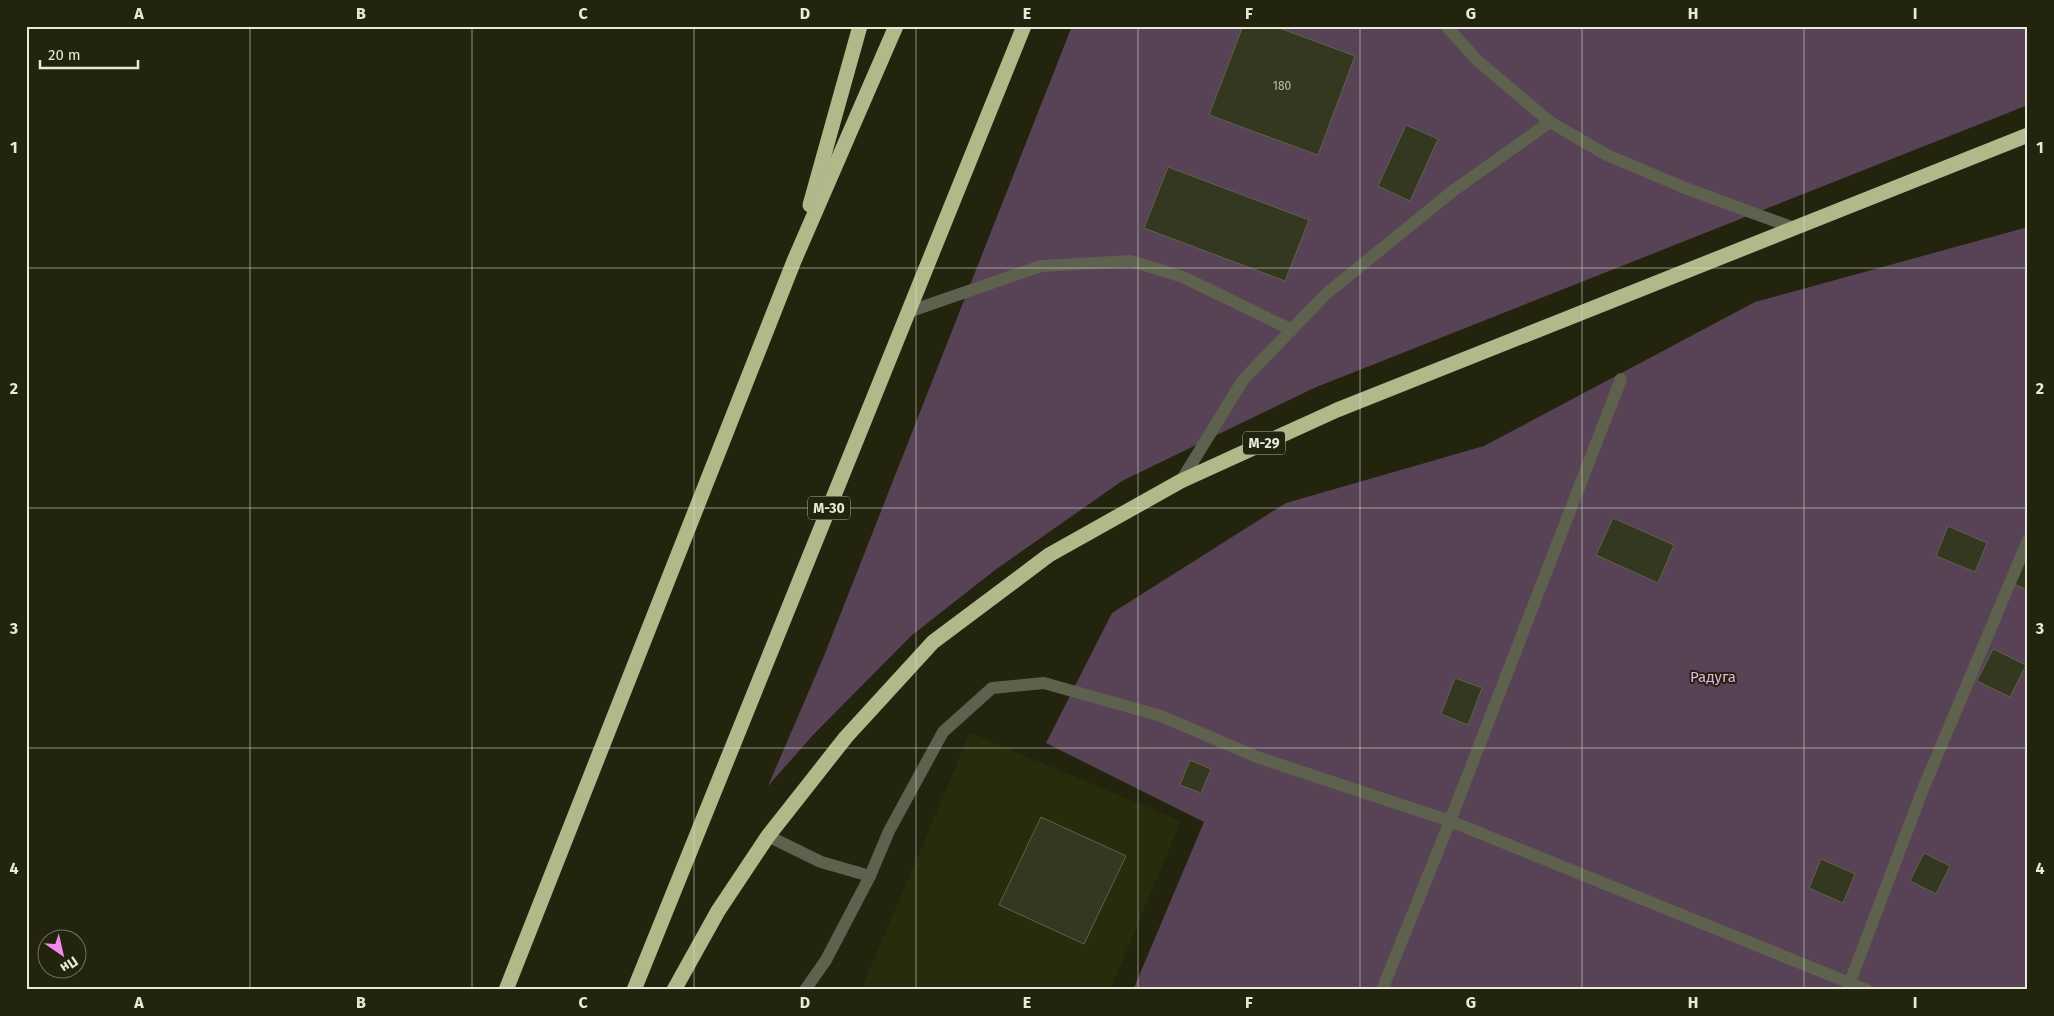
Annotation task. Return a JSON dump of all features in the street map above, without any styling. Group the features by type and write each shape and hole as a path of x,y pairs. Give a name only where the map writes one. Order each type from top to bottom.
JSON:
{"highway":[{"path":"794,260 860,26"},
{"path":"506,990 794,260 896,26"},
{"name":"М-30","path":"634,990 1024,26"},
{"name":"М-29","path":"674,990 718,910 768,836 846,737 933,642 1049,555 1181,481 1337,410 2028,135"}],"lane":[{"path":"1446,26 1478,61 1550,122 1607,155 1685,188 1794,228"},
{"path":"1181,481 1243,380 1326,294 1454,190 1550,122"},
{"path":"908,312 1041,266 1130,261 1183,277 1292,330"},
{"path":"1382,990 1450,821 1621,378"},
{"path":"1849,986 1923,789 2028,540"},
{"path":"805,990 826,960 870,876 889,831 943,732 992,688 1044,683 1161,716 1257,757 1450,821 1849,986 1867,990"},
{"path":"768,836 822,862 870,876"}],"shaded area":[{"path":"970,733 1181,821 1110,990 861,990"}],"green space":[{"path":"1072,26 2028,26 2028,105 1314,388 1122,481 995,570 911,636 813,735 768,786 824,656"},
{"name":"Радуга","path":"2028,227 2028,990 1133,990 1204,822 1046,743 1112,613 1286,503 1484,446 1755,302"}],"building":[{"path":"1243,26 1274,26 1355,56 1318,155 1209,115"},
{"path":"1406,125 1438,139 1410,201 1378,186"},
{"path":"1168,167 1309,220 1285,281 1144,228"},
{"path":"1613,518 1674,545 1658,583 1596,555"},
{"path":"1948,526 1987,543 1975,572 1936,556"},
{"path":"2028,553 2028,590 2014,584"},
{"path":"1993,649 2026,665 2010,697 1977,681"},
{"path":"1455,678 1482,688 1468,725 1441,714"},
{"path":"1190,760 1211,769 1201,793 1180,785"},
{"path":"1041,817 1126,856 1084,944 999,905"},
{"path":"1924,853 1950,866 1936,894 1910,881"},
{"path":"1821,859 1855,874 1843,903 1809,888"}]}
